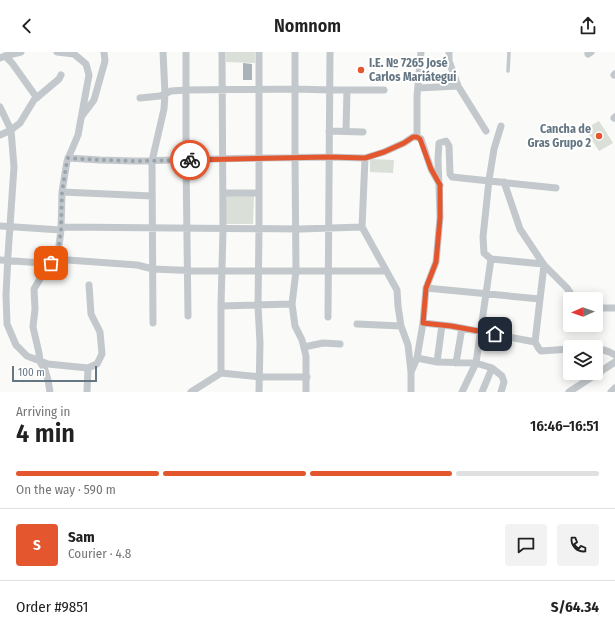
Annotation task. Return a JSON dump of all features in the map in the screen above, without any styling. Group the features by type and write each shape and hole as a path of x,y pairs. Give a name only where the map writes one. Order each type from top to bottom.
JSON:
{"street":[{"path":"3,57 21,52"},
{"path":"50,392 47,375 40,362 33,327 35,309 34,289 58,253 61,228 62,192 67,161 78,135 89,75 86,64 74,54 57,52"},
{"path":"81,118 94,100 105,61 104,52"},
{"path":"153,324 152,161 164,109 165,94 163,52"},
{"path":"186,52 188,316"},
{"path":"221,373 223,229 222,52"},
{"path":"259,52 259,392"},
{"path":"295,52 294,158 296,271 292,304 295,326 302,340 306,356 306,392"},
{"path":"328,317 330,52"},
{"path":"421,52 418,88 417,137 420,139 431,169 440,185"},
{"path":"449,52 449,61 458,86 486,131"},
{"path":"3,57 12,63 37,98"},
{"path":"0,135 11,130 20,123 26,112 37,98 61,75"},
{"path":"418,88 458,86"},
{"path":"140,98 160,96 171,91 186,90 384,90"},
{"path":"346,132 347,90"},
{"path":"0,107 11,130 14,167 10,226 4,260 7,324 16,344 27,356 48,364 88,368 97,364 102,354 100,332 91,314 89,285"},
{"path":"501,126 494,149 489,180 483,237 484,253 491,259 543,265"},
{"path":"329,131 363,132"},
{"path":"68,158 152,161 329,157 365,158 384,152 413,137 417,137"},
{"path":"412,372 417,358 423,323 426,288 436,262 440,218 438,159 439,143 446,141 449,146 450,176 452,177 556,188"},
{"path":"365,158 362,227 397,290 398,306 408,346 412,372 411,392"},
{"path":"504,182 520,229 543,265 570,292"},
{"path":"62,192 152,196"},
{"path":"223,193 259,193"},
{"path":"0,226 223,229 362,227"},
{"path":"462,392 476,363 491,259"},
{"path":"4,260 42,263"},
{"path":"54,260 137,265 152,269 188,271 386,271"},
{"path":"543,265 535,342 538,349 541,351 563,349"},
{"path":"426,288 540,299"},
{"path":"221,306 292,304"},
{"path":"603,308 615,308"},
{"path":"423,323 462,328 535,342"},
{"path":"357,324 402,326"},
{"path":"437,362 442,325"},
{"path":"456,363 462,328"},
{"path":"304,347 323,343 340,344"},
{"path":"603,350 611,352 615,355"},
{"path":"417,358 437,362 476,363 492,368 502,376 504,382 501,392"},
{"path":"569,392 615,362"},
{"path":"87,392 88,368"},
{"path":"482,392 492,368"},
{"path":"191,392 221,373 260,377 307,377"}],"lane":[{"path":"508,71 509,52"}],"shaded area":[{"path":"226,52 255,52 255,63 226,62"},
{"name":"Cancha de Gras Grupo 2","path":"599,121 613,143 599,151 585,129"},
{"path":"370,159 394,160 393,173 370,172"},
{"path":"226,195 254,195 253,224 226,224"}],"building":[{"path":"243,63 252,64 252,80 243,80"}],"way so far":[{"path":"51,263 58,253 61,230 62,192 68,158 134,161 190,160"}],"place":[{"name":"I.E. Nº 7265 José Carlos Mariátegui","path":"361,70"},
{"name":"Cancha de Gras Grupo 2","path":"599,136"}],"route":[{"path":"190,160 329,157 365,158 384,152 413,137 417,137 420,139 431,169 440,185 440,218 436,262 426,288 423,323 451,326 495,334"}]}
